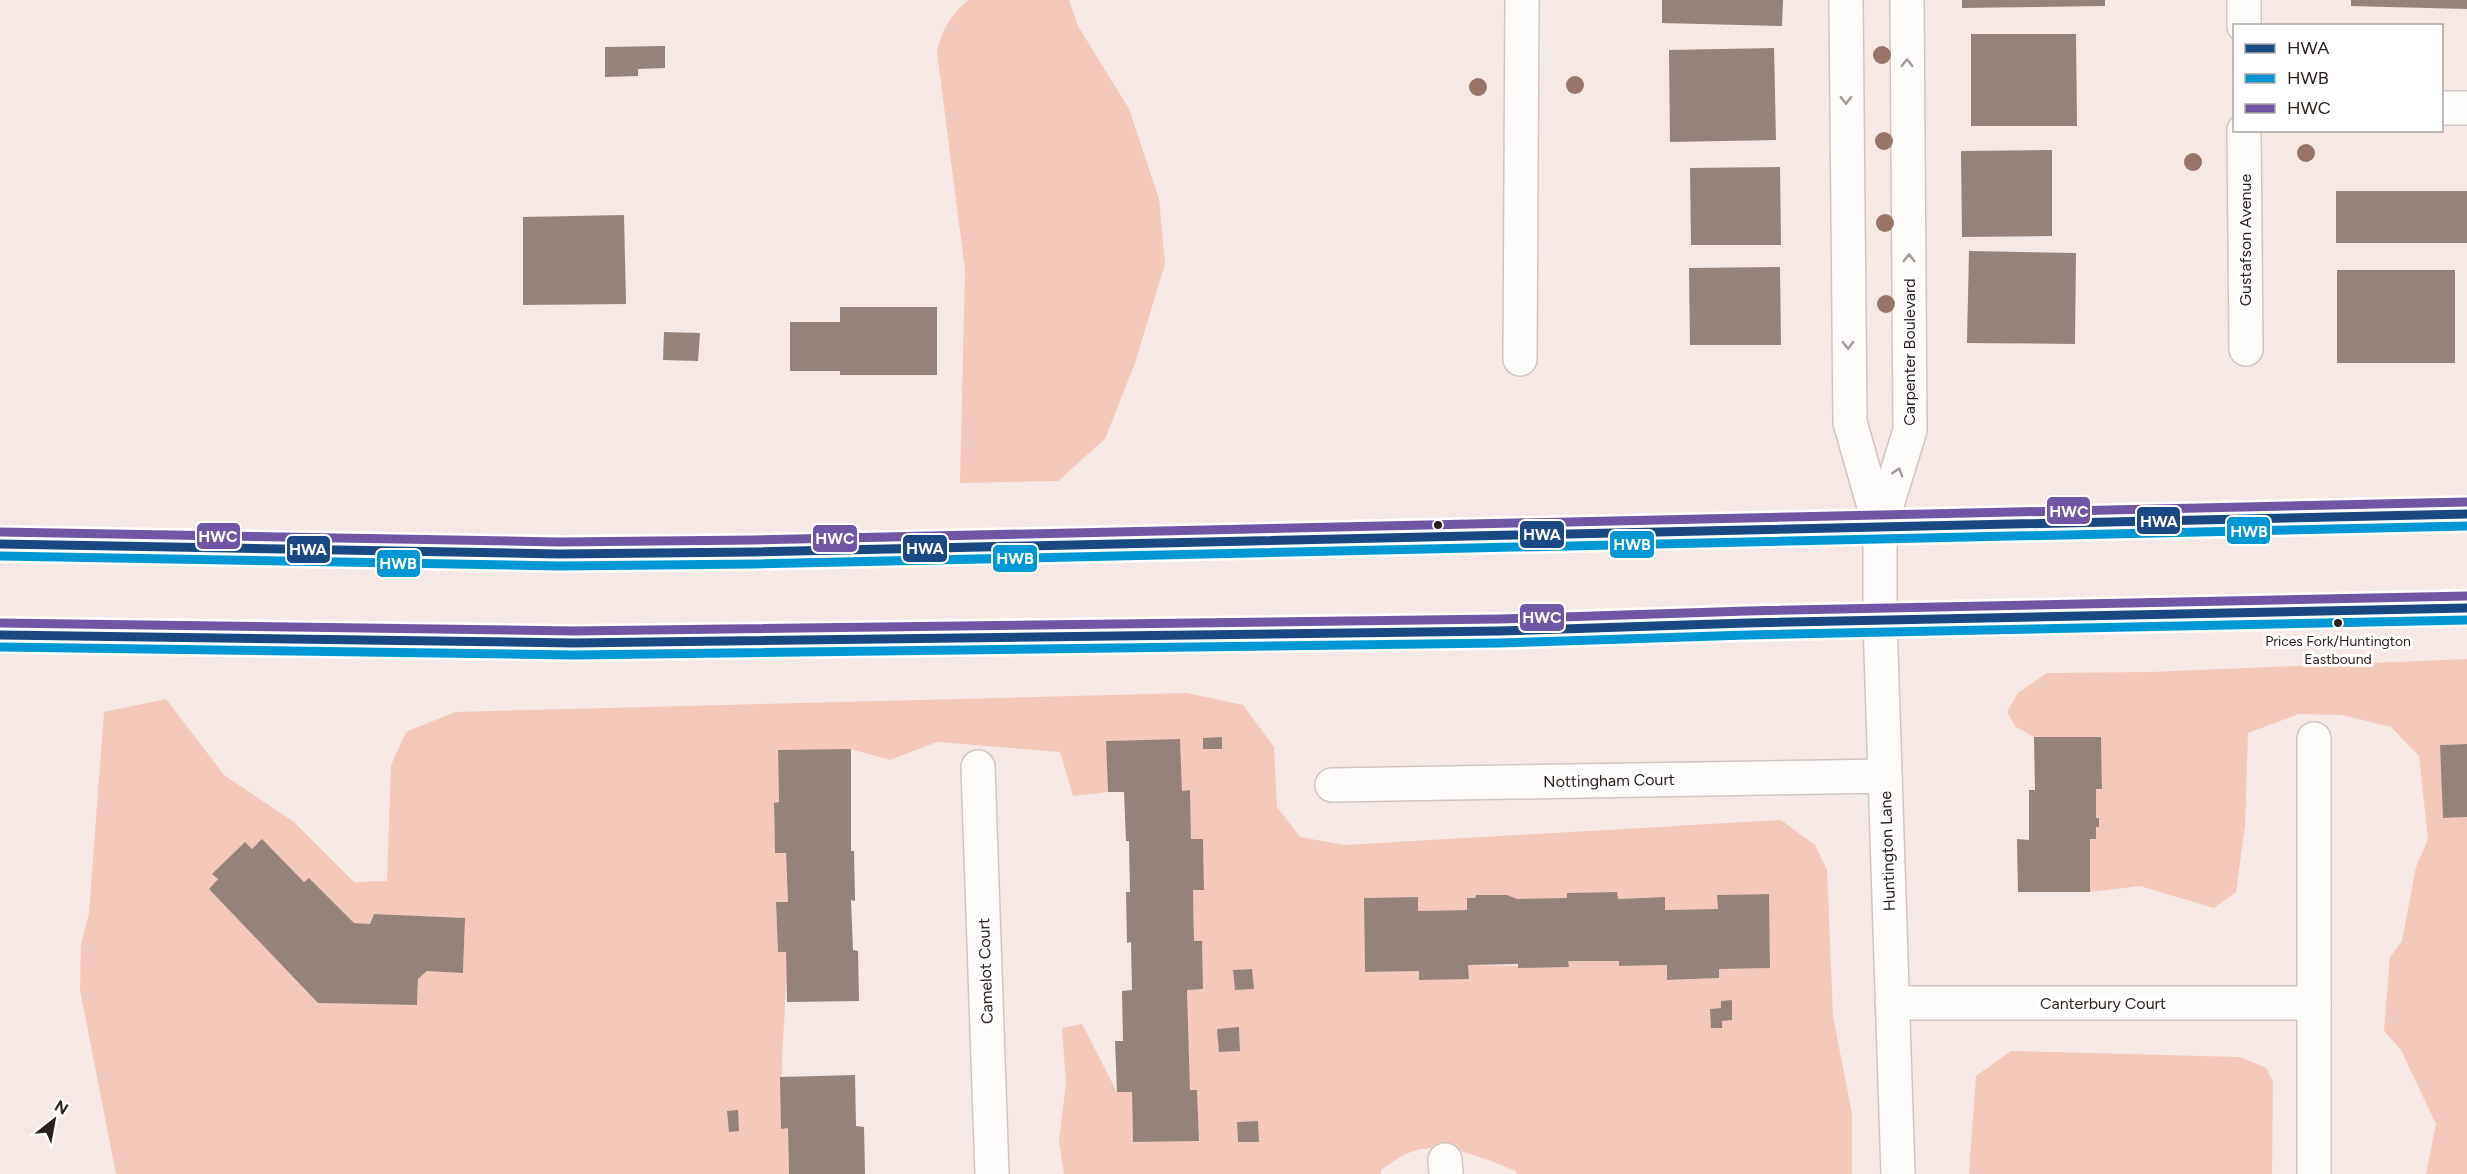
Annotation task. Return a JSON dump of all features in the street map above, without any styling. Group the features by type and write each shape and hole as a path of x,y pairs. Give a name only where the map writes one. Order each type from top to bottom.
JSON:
{"main road":[{"path":"1520,359 1522,0"},
{"path":"1846,0 1850,422 1880,528"},
{"name":"Carpenter Boulevard","path":"1880,528 1910,430 1907,0"},
{"path":"2244,0 2244,24"},
{"path":"2443,108 2467,108"},
{"name":"Gustafson Avenue","path":"2244,132 2246,350"},
{"path":"0,544 558,554 2467,514"},
{"name":"Huntington Lane","path":"1880,528 1880,620 1898,1174"},
{"path":"0,635 574,643 1499,631 1880,620 2467,608"},
{"path":"2314,739 2314,1174"},
{"name":"Camelot Court","path":"978,768 992,1174"},
{"name":"Nottingham Court","path":"1332,785 1885,776"},
{"name":"Canterbury Court","path":"1892,1003 2314,1003"}],"shaded area":[{"path":"968,0 1069,0 1078,26 1129,109 1159,199 1165,264 1135,363 1105,439 1058,481 960,483 965,270 937,52 948,24"},
{"path":"2467,659 2467,744 2440,745 2444,818 2467,817 2467,1174 2426,1174 2436,1124 2401,1050 2384,1031 2390,957 2402,941 2416,867 2428,839 2419,756 2391,727 2342,715 2299,714 2248,733 2245,825 2236,892 2214,908 2140,886 2090,892 2090,839 2096,839 2096,789 2102,789 2101,737 2034,737 2016,727 2007,712 2018,693 2047,673 2151,672"},
{"path":"1187,693 1243,705 1274,747 1277,807 1300,837 1344,845 1781,820 1815,845 1827,870 1833,1016 1852,1114 1852,1174 1517,1174 1516,1171 1475,1155 1432,1148 1404,1155 1381,1170 1381,1174 1064,1174 1059,1141 1066,1083 1062,1028 1082,1024 1117,1092 1132,1092 1133,1142 1199,1141 1197,1091 1190,1090 1187,990 1203,988 1202,941 1194,941 1193,890 1204,890 1203,840 1191,839 1190,790 1182,791 1180,739 1107,741 1108,792 1073,796 1060,752 937,742 890,760 851,749 778,751 779,802 774,803 775,852 786,853 788,902 776,902 778,951 786,952 781,1128 788,1128 789,1174 116,1174 80,990 81,944 89,913 104,712 166,699 224,775 294,822 354,882 387,881 391,765 406,732 455,712","holes":["263,840 304,882 309,878 354,923 370,924 374,914 465,918 463,972 427,971 418,979 417,1005 318,1003 209,889 218,879 213,874 245,842 252,849","1617,892 1618,899 1665,897 1665,910 1718,909 1717,895 1768,894 1770,968 1719,969 1719,978 1668,980 1667,965 1620,966 1619,961 1568,961 1568,967 1468,965 1469,978 1419,971 1365,972 1364,898 1418,897 1418,911 1467,910 1467,899 1475,898 1476,895 1507,895 1517,899 1567,898 1567,893","1252,969 1253,989 1235,990 1234,970","1239,1028 1240,1051 1220,1052 1218,1029","1258,1121 1259,1141 1238,1142 1237,1122"]},
{"path":"2011,1051 2240,1057 2266,1068 2273,1081 2272,1174 1969,1174 1976,1076"}],"building":[{"path":"1662,0 1783,0 1782,26 1662,23"},
{"path":"1962,0 2105,0 2105,6 1962,8"},
{"path":"2351,0 2467,0 2467,9 2351,6"},
{"path":"1971,34 2076,34 2077,126 1971,126"},
{"path":"665,46 665,68 638,69 638,76 605,77 605,47"},
{"path":"1774,48 1776,140 1670,142 1669,50"},
{"path":"2052,150 2052,236 1962,237 1961,151"},
{"path":"1780,167 1781,245 1691,245 1690,168"},
{"path":"2336,191 2467,191 2467,243 2336,243"},
{"path":"624,215 626,304 523,305 523,217"},
{"path":"1969,251 2076,253 2075,344 1967,343"},
{"path":"1780,267 1781,345 1690,345 1689,268"},
{"path":"2337,270 2455,270 2455,363 2337,363"},
{"path":"840,307 937,307 937,375 840,375 840,371 790,371 790,322 840,322"},
{"path":"664,332 700,333 698,361 663,360"},
{"path":"1222,737 1222,749 1203,749 1203,738"},
{"path":"2034,737 2101,737 2102,789 2096,789 2096,818 2099,818 2099,827 2096,827 2096,839 2090,839 2090,892 2018,892 2017,839 2029,840 2029,790 2035,790"},
{"path":"1180,739 1182,791 1190,790 1191,839 1203,839 1204,890 1193,890 1194,941 1202,941 1203,989 1187,990 1190,1090 1197,1090 1199,1141 1133,1142 1132,1092 1117,1092 1115,1041 1123,1041 1122,991 1132,990 1131,942 1127,943 1126,892 1130,892 1129,841 1126,841 1124,792 1108,792 1106,741"},
{"path":"2467,744 2467,817 2443,818 2440,745"},
{"path":"851,749 851,851 854,851 855,901 851,900 853,950 858,951 859,1001 787,1002 786,952 778,952 776,902 788,902 786,853 775,853 774,803 779,802 778,750"},
{"path":"262,839 304,882 309,878 354,923 370,924 374,914 465,918 463,973 427,971 418,979 417,1005 318,1003 209,889 218,879 212,874 245,842 252,849"},
{"path":"1617,892 1618,899 1665,897 1665,910 1718,909 1717,895 1769,894 1770,968 1719,969 1719,978 1667,980 1667,965 1619,966 1619,961 1568,961 1569,967 1518,968 1518,964 1468,965 1469,979 1419,980 1419,971 1365,972 1364,898 1418,897 1418,911 1467,910 1467,898 1475,898 1476,895 1507,895 1517,899 1567,898 1567,893"},
{"path":"1252,969 1254,989 1235,990 1233,970"},
{"path":"1732,1000 1732,1020 1722,1021 1722,1028 1711,1028 1710,1009 1721,1008 1721,1001"},
{"path":"1239,1027 1240,1051 1219,1052 1217,1029"},
{"path":"855,1075 856,1126 864,1127 865,1174 789,1174 788,1128 781,1129 780,1077"},
{"path":"738,1110 739,1131 729,1132 727,1111"},
{"path":"1258,1121 1259,1142 1238,1142 1237,1122"}],"transit line":[{"name":"HWC","path":"0,532 559,542 753,540 2467,502"},
{"name":"HWA","path":"0,544 559,554 753,552 2467,514"},
{"name":"HWB","path":"0,556 559,566 753,564 2467,526"},
{"name":"HWC","path":"0,623 574,631 1499,619 1747,611 2467,596"},
{"name":"HWA","path":"0,635 574,643 1499,631 1747,623 2467,608"},
{"name":"HWB","path":"0,647 574,655 1499,643 1747,635 2467,620"}],"place":[{"name":"Prices Fork/Huntington Eastbound","path":"2338,623"}]}
